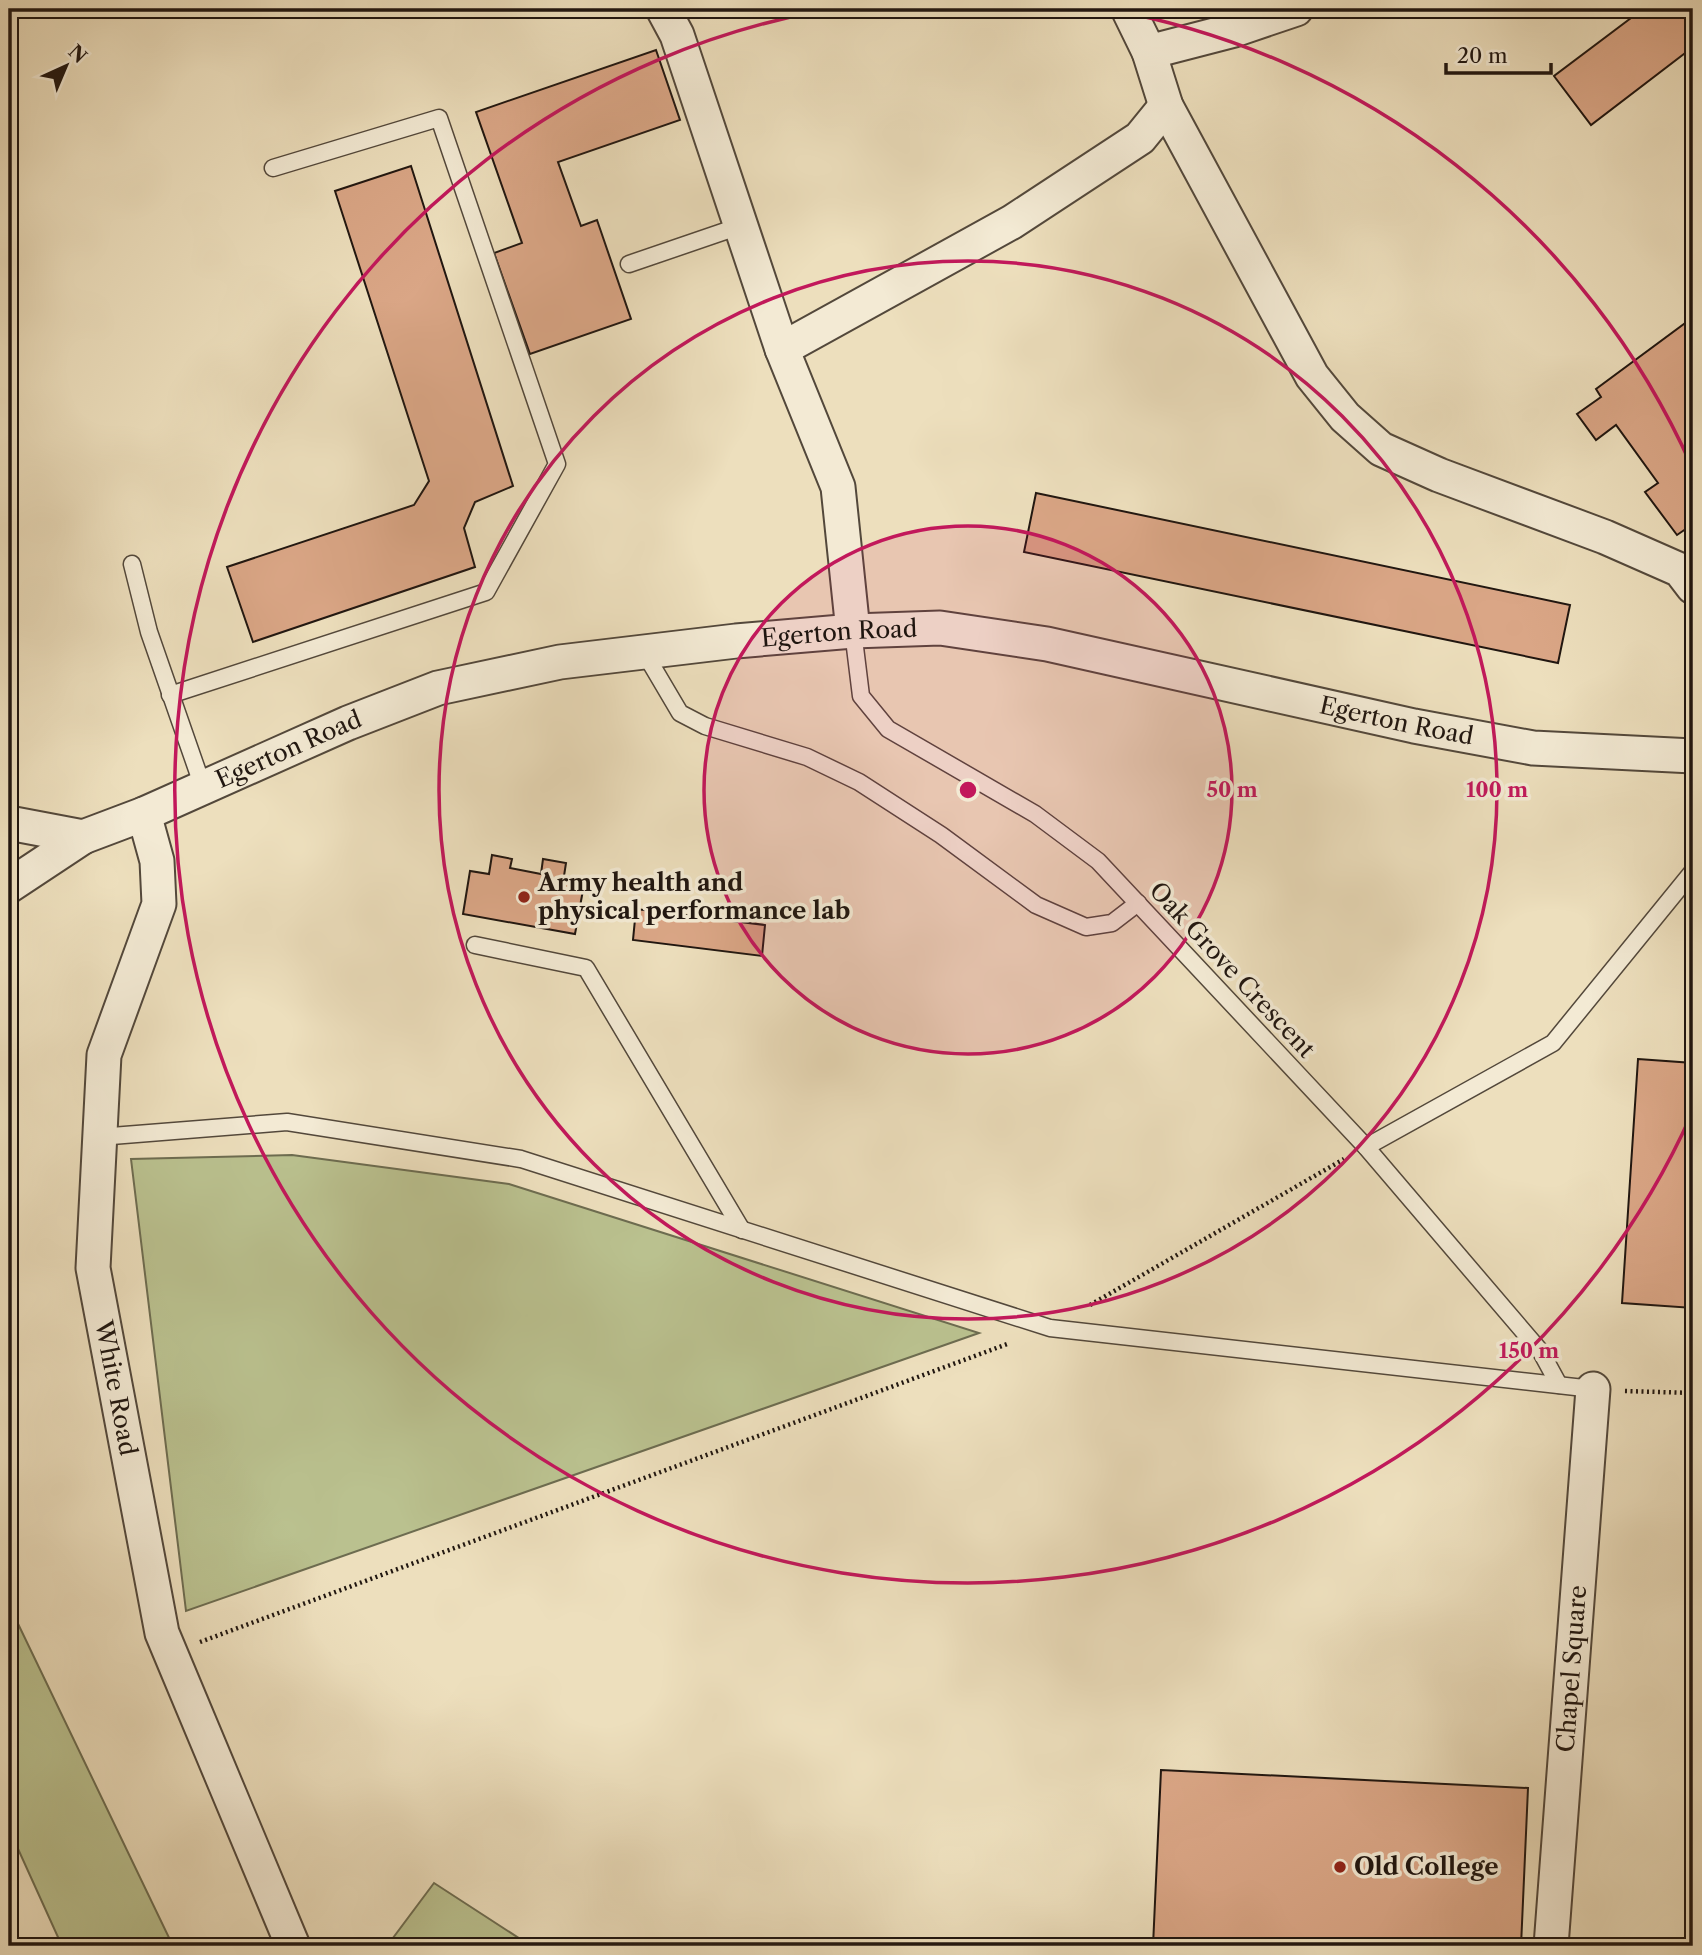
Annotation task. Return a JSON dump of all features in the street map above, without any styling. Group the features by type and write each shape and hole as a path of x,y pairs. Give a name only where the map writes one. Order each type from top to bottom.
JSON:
{"street":[{"path":"663,9 677,35 782,349 838,487 853,631"},
{"path":"1128,9 1149,52 1166,106 1312,376 1345,417 1381,449 1439,475 1605,537 1680,570 1693,587"},
{"path":"1149,52 1234,30 1296,9"},
{"path":"782,349 1012,222 1140,138 1166,106"},
{"name":"Egerton Road","path":"9,823 83,836 144,814 348,723 438,688 560,662 853,631 940,628 1020,640 1415,726 1534,748 1693,756"},
{"name":"White Road","path":"144,814 157,861 159,904 104,1055 93,1268 162,1633 293,1946"},
{"path":"9,886 83,836"},
{"name":"Chapel Square","path":"1551,1946 1593,1389"}],"lane":[{"path":"170,695 486,592 556,464 439,118 273,169"},
{"path":"629,264 740,226"},
{"path":"132,564 170,695 203,787"},
{"name":"Oak Grove Crescent","path":"853,631 861,696 888,729 1035,814 1098,861 1366,1147 1541,1352 1559,1385"},
{"path":"644,652 680,713 705,726 807,757 859,782 941,835 1036,905 1086,928 1112,923 1138,903"},
{"path":"1366,1147 1553,1043 1693,871"},
{"path":"475,945 586,968 742,1230"},
{"path":"99,1137 287,1122 521,1159 1049,1328 1593,1389"}],"path":[{"path":"170,1653 1049,1328 1366,1147"},
{"path":"1593,1389 1693,1394"}],"green space":[{"path":"292,1155 509,1184 979,1333 186,1611 131,1159"},
{"path":"9,1203 13,1206 9,1394"},
{"path":"9,1605 173,1946 62,1946 9,1829"},
{"path":"434,1883 531,1946 387,1946"}],"building":[{"path":"1643,9 1693,9 1693,47 1591,125 1554,76"},
{"path":"656,50 680,120 558,162 581,226 597,220 631,319 530,354 494,253 522,243 476,112"},
{"path":"411,166 513,486 475,502 464,528 475,567 253,642 227,567 414,505 429,481 335,191"},
{"path":"1688,321 1693,329 1693,524 1677,535 1645,492 1658,483 1616,425 1596,440 1577,414 1601,397 1596,389"},
{"path":"1036,493 1570,605 1558,663 1024,552"},
{"name":"Army health and physical performance lab","path":"492,855 512,859 510,868 541,874 543,859 566,863 564,876 585,879 575,934 463,914 470,871 489,874"},
{"path":"636,909 765,925 762,956 633,940"},
{"path":"1638,1059 1693,1063 1693,1308 1622,1303"},
{"path":"1693,1495 1693,1587 1687,1587"},
{"name":"Old College","path":"1161,1770 1528,1788 1521,1946 1153,1946"}],"place":[{"name":"Army health and physical performance lab","path":"524,897"},
{"name":"Old College","path":"1340,1867"}]}
